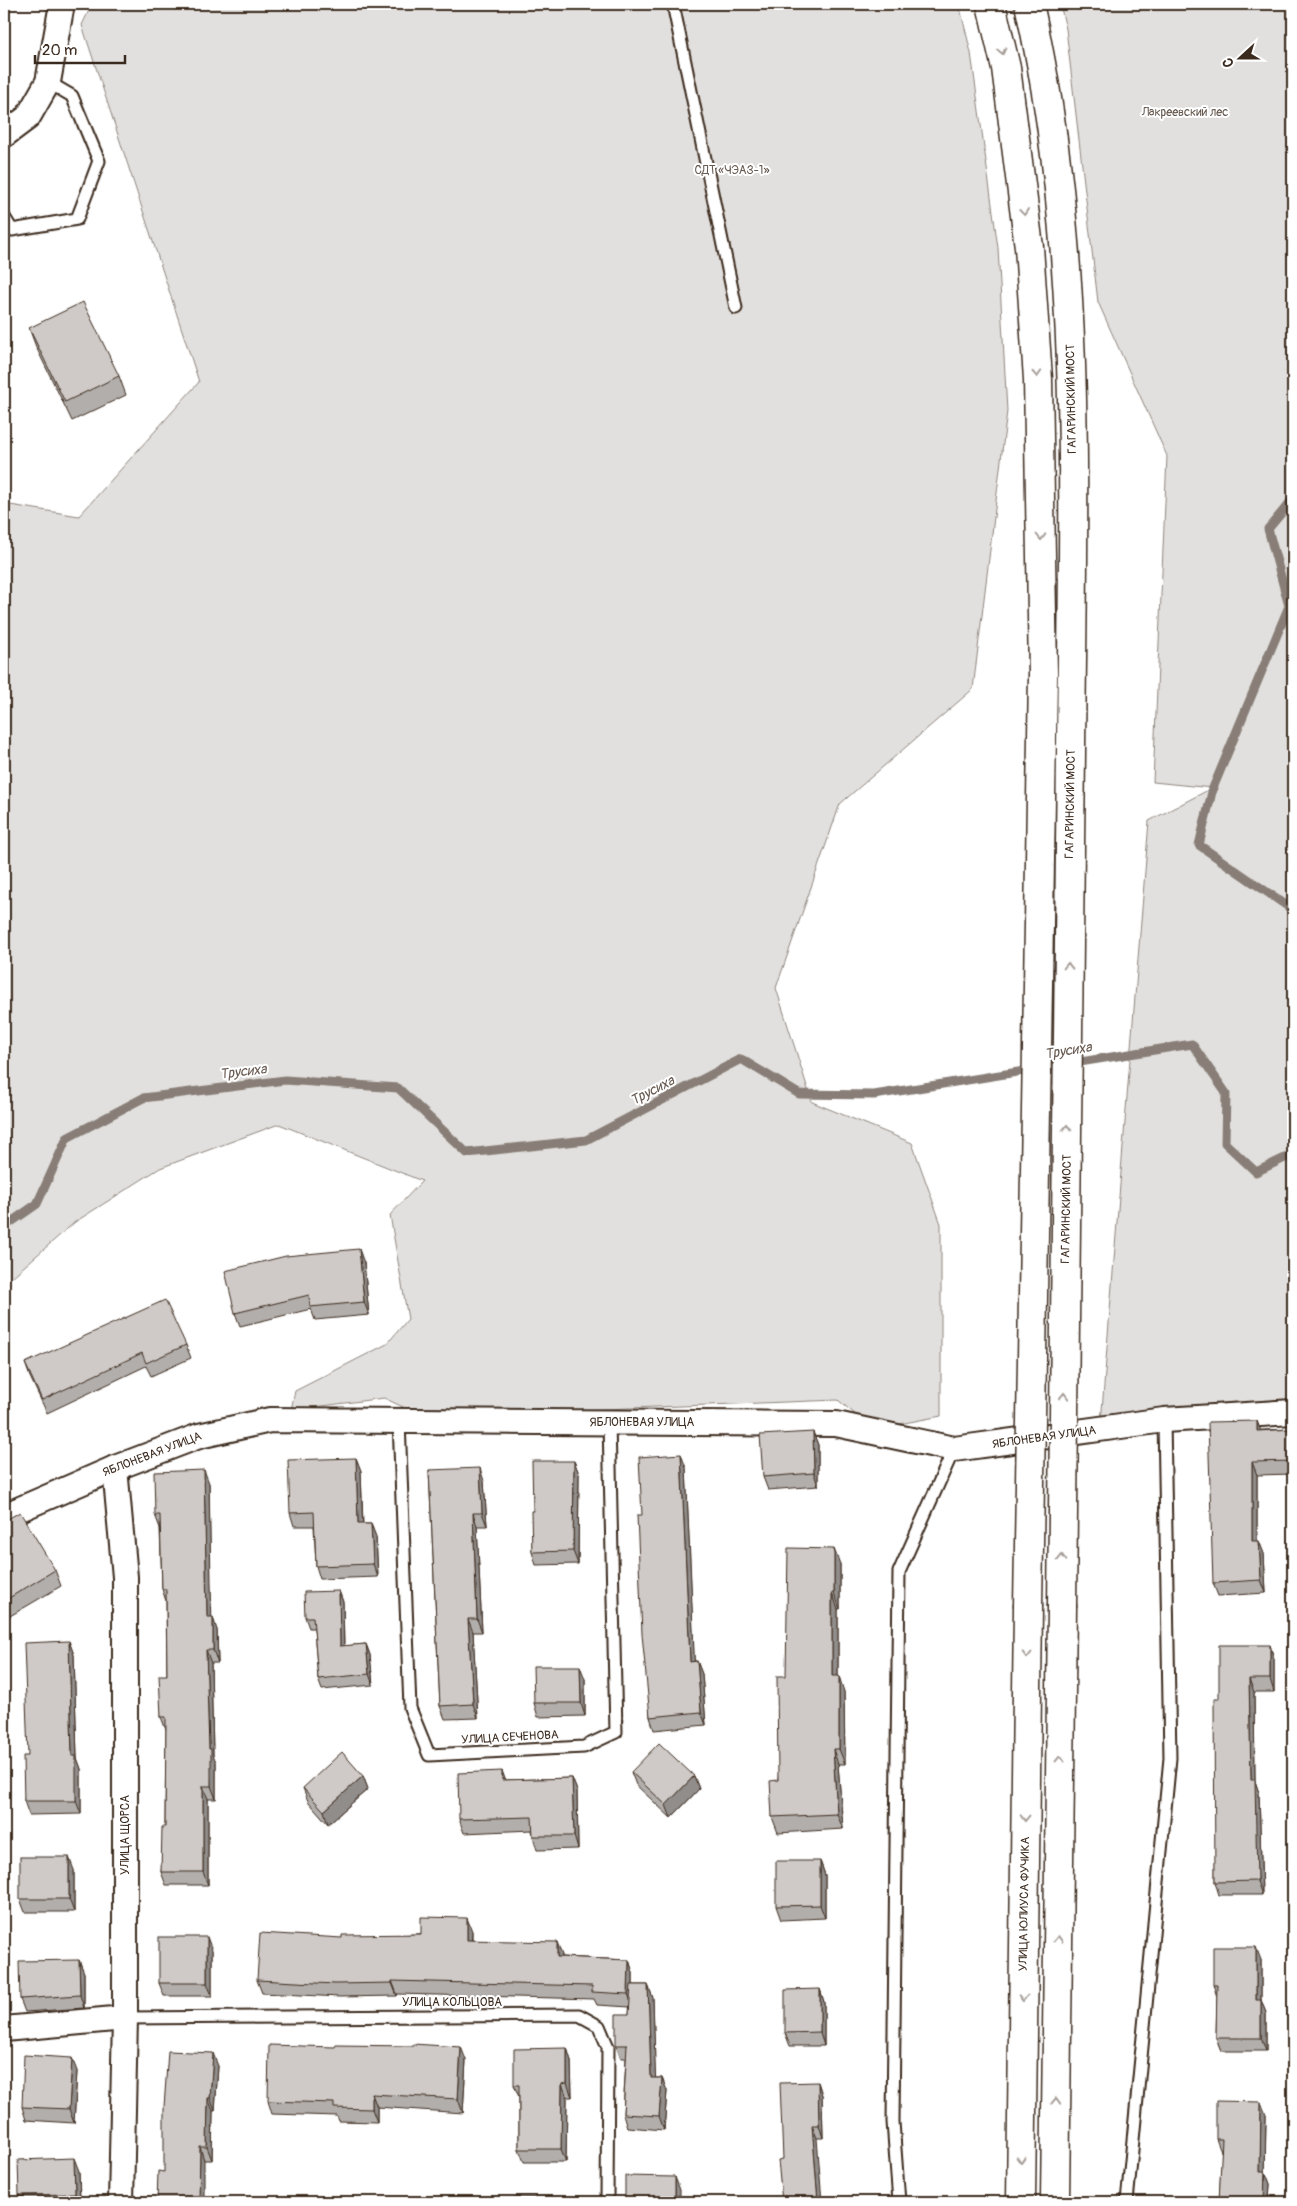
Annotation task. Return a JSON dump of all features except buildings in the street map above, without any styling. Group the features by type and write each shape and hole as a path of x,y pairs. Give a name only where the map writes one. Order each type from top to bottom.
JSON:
{"main road":[{"name":"УЛИЦА ЮЛИУСА ФУЧИКА","path":"992,4 1006,68 1029,247 1038,388 1043,674 1028,1606 1021,2202"},
{"name":"ГАГАРИНСКИЙ МОСТ","path":"1029,4 1038,42 1058,181 1070,313 1073,550 1055,2202"}],"street":[{"path":"4,135 28,117 48,82 62,4"},
{"name":"ЯБЛОНЕВАЯ УЛИЦА","path":"4,1516 115,1468 199,1436 270,1420 836,1424 954,1449 1164,1420 1293,1412"},
{"name":"УЛИЦА ЩОРСА","path":"115,1468 125,1577 125,2018 122,2202"},
{"path":"4,2029 125,2018"}],"lane":[{"path":"673,4 736,308"},
{"path":"4,217 12,230 77,219 99,161 72,96 48,82"},
{"path":"1127,2202 1170,1758 1164,1420"},
{"name":"УЛИЦА СЕЧЕНОВА","path":"399,1421 410,1708 429,1755 584,1747 616,1732 610,1422"},
{"path":"898,2202 893,2122 899,1572 954,1449"},
{"name":"УЛИЦА КОЛЬЦОВА","path":"125,2018 579,2014 599,2026 608,2047 607,2202"}],"green space":[{"name":"СДТ «ЧЭАЗ-1»","path":"92,4 959,4 971,53 998,248 1007,411 973,689 840,804 776,988 812,1102 912,1143 941,1224 941,1416 873,1429 838,1400 422,1416 384,1398 291,1410 295,1391 387,1344 408,1319 390,1215 422,1181 279,1124 160,1168 75,1222 4,1284 4,504 79,516 199,382 82,25"},
{"name":"Лакреевский лес","path":"1060,4 1293,4 1293,1401 1101,1423 1149,821 1212,788 1153,782 1167,456 1098,302 1066,29"}],"waterway":[{"path":"1293,499 1268,529 1289,606 1213,788 1199,845 1293,910"},
{"name":"Трусиха","path":"4,1227 37,1204 67,1138 143,1098 285,1080 398,1088 467,1153 586,1140 741,1059 799,1094 874,1095 1192,1044 1226,1093 1225,1143 1256,1172 1293,1154"}]}
